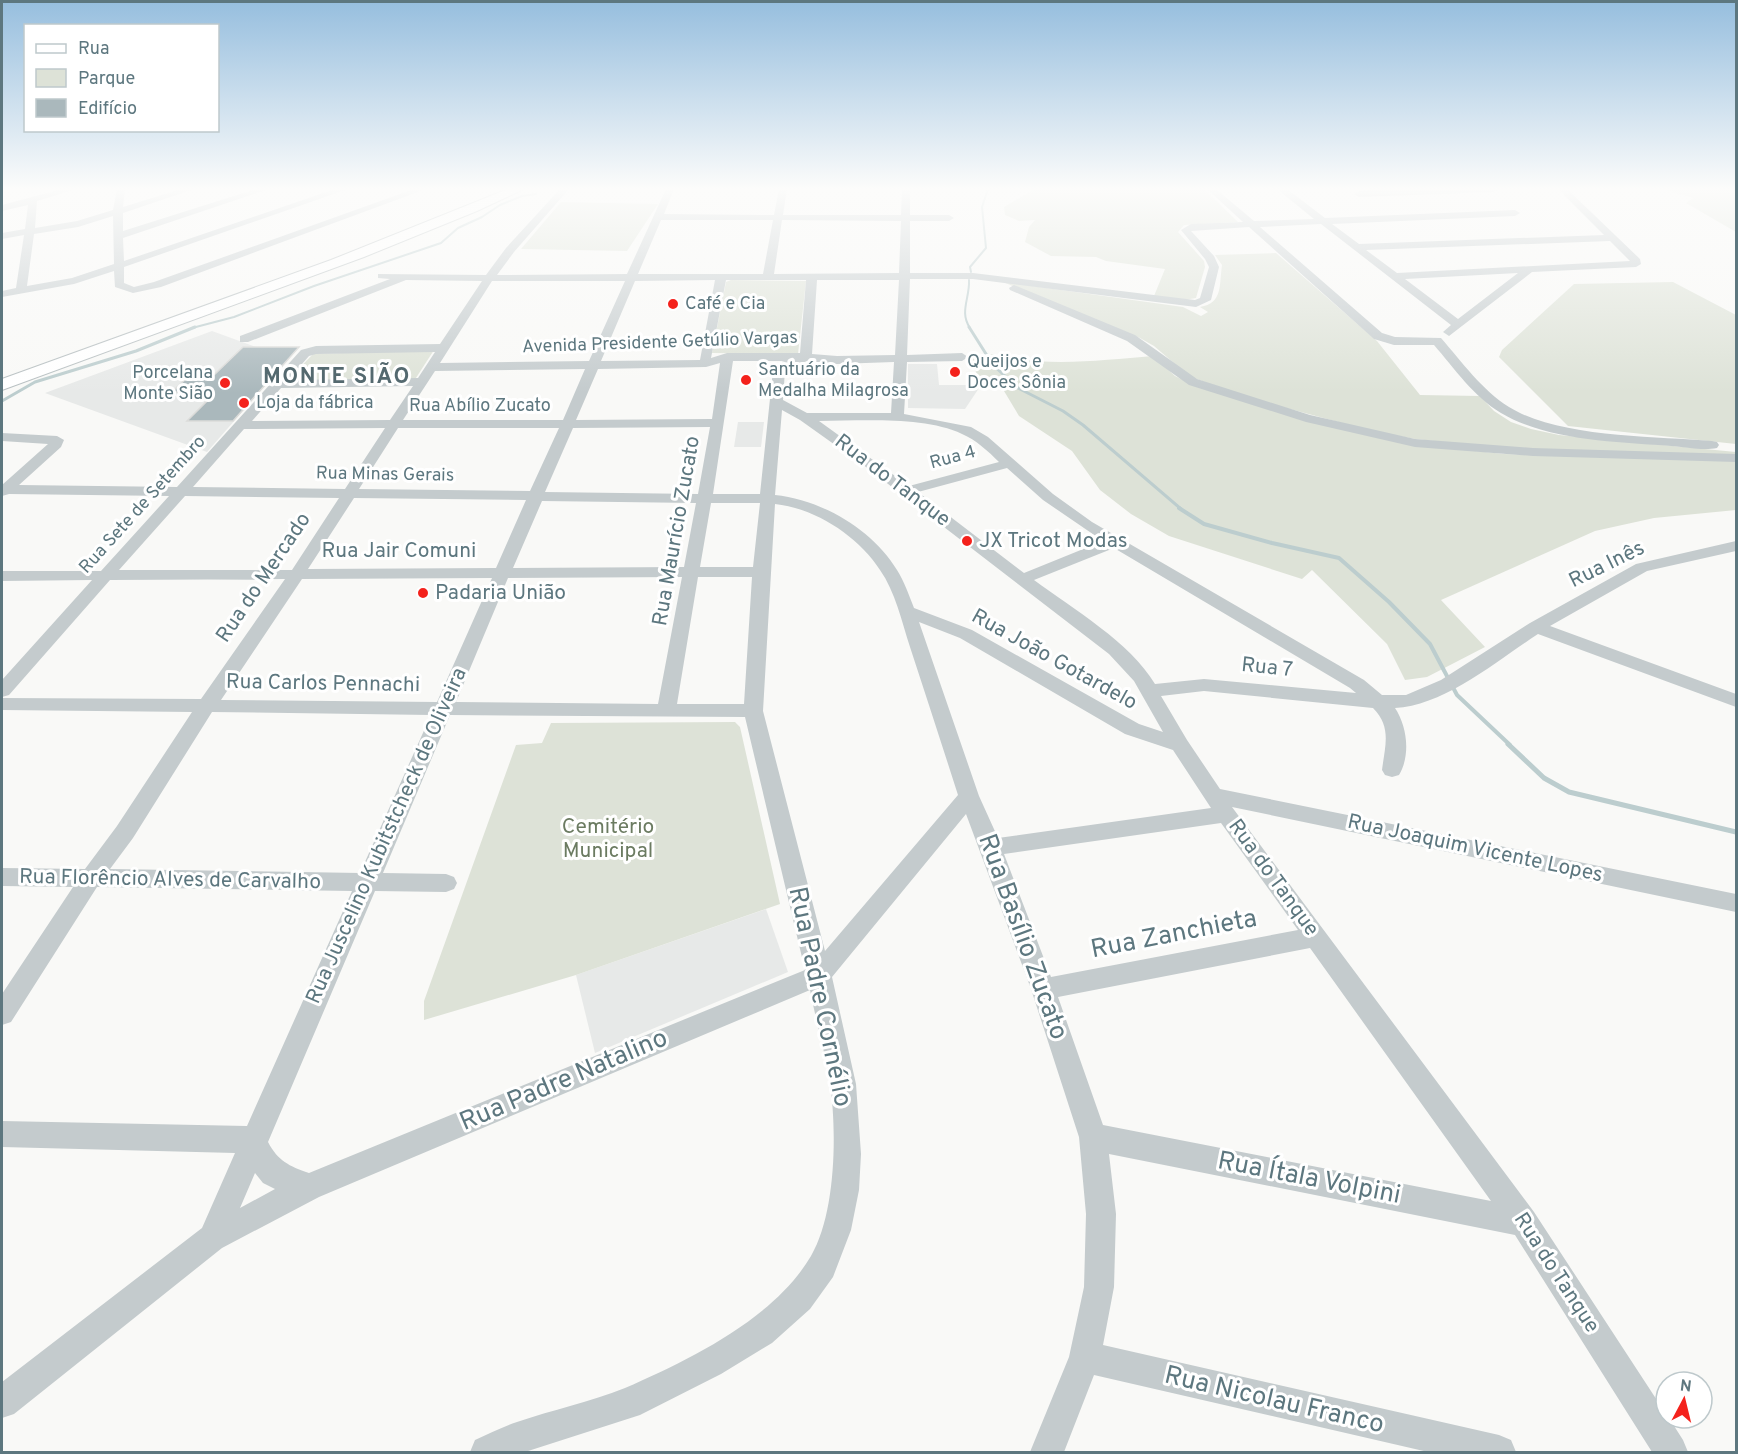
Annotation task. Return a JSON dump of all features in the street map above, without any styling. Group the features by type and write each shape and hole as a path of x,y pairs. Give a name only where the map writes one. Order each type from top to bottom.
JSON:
{"main road":[{"path":"2,385 348,257"}],"street":[{"path":"21,291 25,257"},
{"path":"118,257 119,285 127,289 140,289 235,257"},
{"path":"2,294 69,283 144,257"},
{"name":"Rua do Mercado","path":"4,1007 91,878 125,832 505,257"},
{"name":"Rua Juscelino Kubitstcheck de Oliveira","path":"2,1402 212,1238 639,257"},
{"path":"768,277 771,257"},
{"path":"897,417 905,257"},
{"path":"382,276 489,278 984,277 1196,304 1205,300 1214,267 1209,257"},
{"path":"1287,257 1378,336 1394,341 1437,341 1530,269"},
{"path":"1369,257 1458,325"},
{"path":"1395,276 1636,264 1632,257"},
{"path":"1492,271 1515,281"},
{"path":"244,339 408,276"},
{"path":"705,358 721,277"},
{"path":"806,357 812,277"},
{"path":"984,277 1131,338 1148,347 1178,373 1193,382 1306,418 1387,438 1489,450 1737,458"},
{"path":"1437,341 1502,409 1527,422 1598,434 1737,448"},
{"name":"Rua Sete de Setembro","path":"2,691 242,425 303,354 316,350 443,348"},
{"name":"Avenida Presidente Getúlio Vargas","path":"592,363 727,357 806,357 837,360 962,357"},
{"name":"Avenida Presidente Getúlio Vargas","path":"432,364 696,364 727,357"},
{"name":"Rua Maurício Zucato","path":"666,711 718,423 727,357"},
{"name":"Rua Padre Cornélio","path":"487,1452 515,1439 628,1403 710,1363 769,1325 799,1298 822,1266 836,1230 845,1190 847,1154 843,1084 819,975 753,711 761,572 780,368 806,357"},
{"path":"277,384 421,382"},
{"name":"Rua do Tanque","path":"776,402 805,417 906,491 1115,650 1142,677 1180,745 1220,805 1524,1222 1671,1452"},
{"path":"805,417 897,417 966,430 982,440 1066,511 1357,684 1390,713 1397,727 1392,770"},
{"path":"824,431 858,418"},
{"name":"Rua Abílio Zucato","path":"242,425 718,423"},
{"path":"2,437 57,440 56,444 3,490"},
{"name":"Rua 4","path":"906,491 1010,464"},
{"name":"Rua Minas Gerais","path":"3,490 767,499"},
{"name":"Rua Basílio Zucato","path":"767,499 809,507 856,534 882,558 908,611 969,796 991,847 1043,989 1093,1137 1101,1214 1099,1287 1085,1357 1047,1452"},
{"path":"1023,579 1115,542"},
{"name":"Rua Inês","path":"1378,702 1408,701 1433,692 1536,627 1642,567 1737,546"},
{"name":"Rua Jair Comuni","path":"2,576 761,572"},
{"name":"Rua João Gotardelo","path":"908,611 966,634 1132,729 1180,745"},
{"path":"1536,627 1734,698"},
{"path":"1328,667 1337,699"},
{"name":"Rua 7","path":"1151,691 1204,685 1378,702"},
{"name":"Rua Carlos Pennachi","path":"2,704 753,711"},
{"path":"819,975 969,796"},
{"name":"Rua Joaquim Vicente Lopes","path":"991,847 1220,805 1737,903"},
{"name":"Rua Florêncio Alves de Carvalho","path":"2,877 446,883"},
{"name":"Rua Zanchieta","path":"1043,989 1315,937"},
{"name":"Rua Padre Natalino","path":"212,1238 309,1187 819,975"},
{"path":"2,1134 253,1140 265,1167 273,1174 309,1187"},
{"name":"Rua Ítala Volpini","path":"1093,1137 1524,1222"},
{"name":"Rua Nicolau Franco","path":"1085,1357 1499,1452"}],"shaded area":[{"path":"212,331 256,347 299,347 207,452 45,393"},
{"name":"Queijos e Doces Sônia","path":"908,364 937,364 939,385 981,385 965,409 908,408"},
{"path":"738,422 764,422 761,447 734,447"},
{"path":"766,909 788,972 595,1053 576,975"}],"green space":[{"path":"1089,257 1200,257 1205,267 1196,298 1184,300 1154,296 1165,269 1106,261"},
{"path":"1216,257 1280,257 1377,341 1420,395 1480,396 1494,411 1511,422 1559,435 1736,452 1736,456 1511,449 1415,439 1372,431 1275,405 1189,376 1154,346 1140,338 1003,282 1183,307 1201,316 1208,312 1200,307 1213,302 1216,297 1220,286 1222,265"},
{"path":"731,280 806,281 798,354 712,353 726,282"},
{"path":"1673,282 1736,315 1736,444 1568,426 1499,357 1502,350 1574,284"},
{"path":"434,350 414,381 286,382 313,354"},
{"path":"994,354 1053,362 1153,356 1175,376 1189,383 1409,444 1504,454 1736,461 1736,510 1654,518 1595,531 1441,600 1485,647 1427,677 1405,680 1387,644 1312,570 1302,579 1169,536 1131,514 1100,490 1072,451 1019,416 1004,391 978,377 970,357"},
{"name":"Cemitério Municipal","path":"735,722 740,727 780,904 576,975 424,1020 424,1001 516,745 542,743 551,723"}],"building":[{"name":"Porcelana Monte Sião","path":"243,347 299,347 233,421 187,421 207,401 173,391 191,374 215,374"}],"waterway":[{"path":"194,328 234,317 314,286 400,257"},
{"path":"971,272 970,267 979,257"},
{"path":"969,280 965,316 970,328"},
{"path":"969,327 993,365 1018,388 1063,411 1083,425 1181,509"},
{"path":"2,401 35,382 136,351 194,328"},
{"path":"1179,508 1204,524 1272,543 1339,558 1389,602 1430,644 1457,695 1510,745"},
{"path":"1508,744 1544,778 1569,792 1736,832"}],"place":[{"name":"Café e Cia","path":"673,304"},
{"name":"Queijos e Doces Sônia","path":"955,372"},
{"name":"Santuário da Medalha Milagrosa","path":"746,380"},
{"name":"Porcelana Monte Sião","path":"225,383"},
{"name":"Loja da fábrica","path":"244,403"},
{"name":"JX Tricot Modas","path":"967,541"},
{"name":"Padaria União","path":"423,593"}],"district":[{"name":"MONTE SIÃO","path":"337,377"}]}
